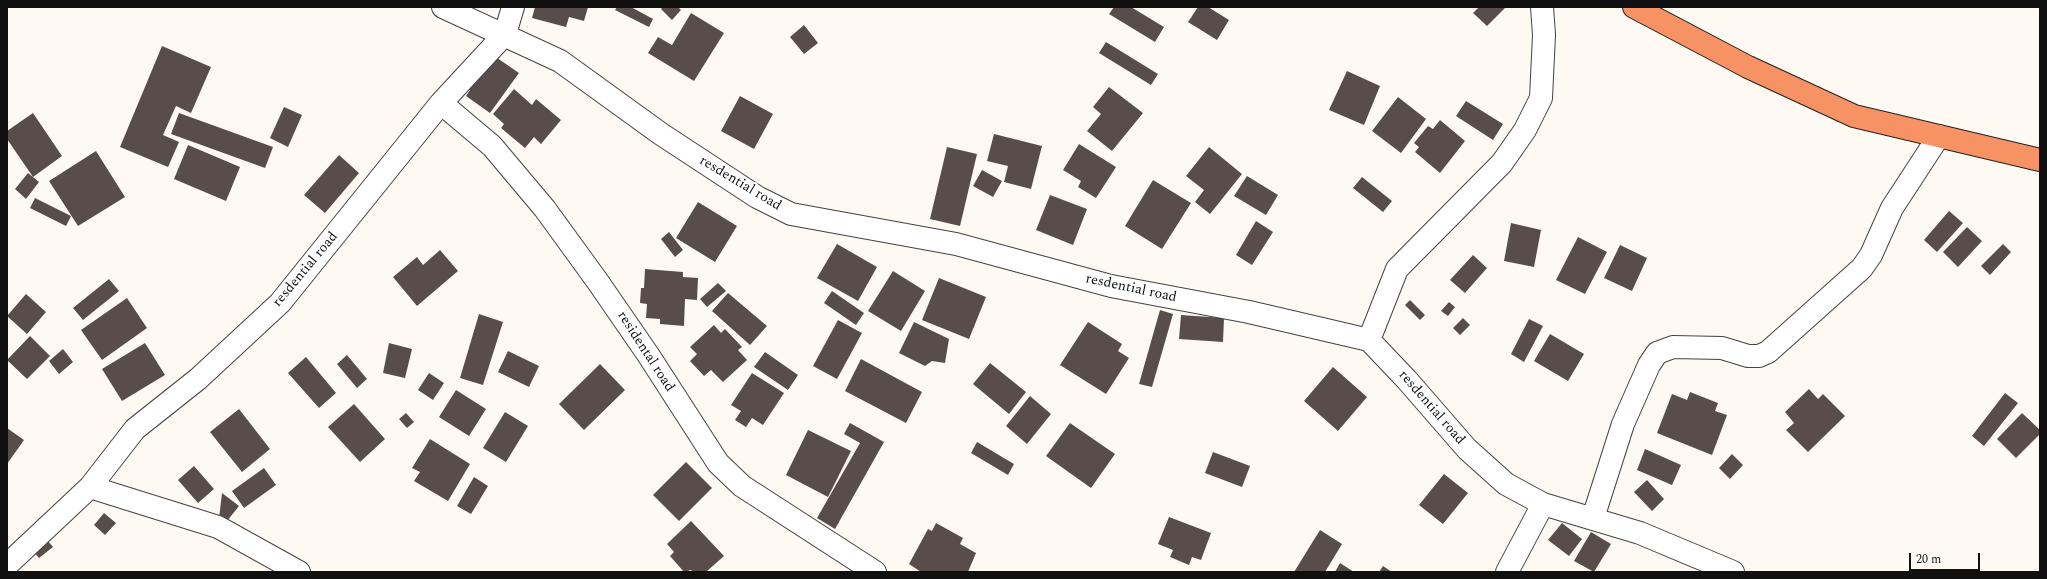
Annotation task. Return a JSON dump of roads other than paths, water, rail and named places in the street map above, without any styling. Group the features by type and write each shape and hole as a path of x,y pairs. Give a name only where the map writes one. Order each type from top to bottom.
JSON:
{"highway":[{"path":"1634,7 1748,67 1854,116 2040,160"}],"street":[{"name":"resdential road","path":"443,7 505,34 560,61 667,139 757,197 791,214 956,244 1111,286 1249,312 1369,340 1467,449 1506,484 1543,504 1640,533 1733,572"},
{"name":"resdential road","path":"7,565 90,487 135,429 198,379 280,303 441,103 505,34 513,7"},
{"path":"1369,340 1397,268 1502,163 1525,130 1540,98 1544,35 1542,7"},
{"name":"residental road","path":"441,103 492,146 545,209 641,344 718,463 742,486 875,572"},
{"path":"1593,518 1623,424 1648,365 1657,353 1673,347 1722,348 1748,356 1759,356 1768,352 1862,268 1872,255 1892,208 1939,136"},
{"path":"90,487 218,527 299,572"},
{"path":"1507,572 1543,504"}]}
